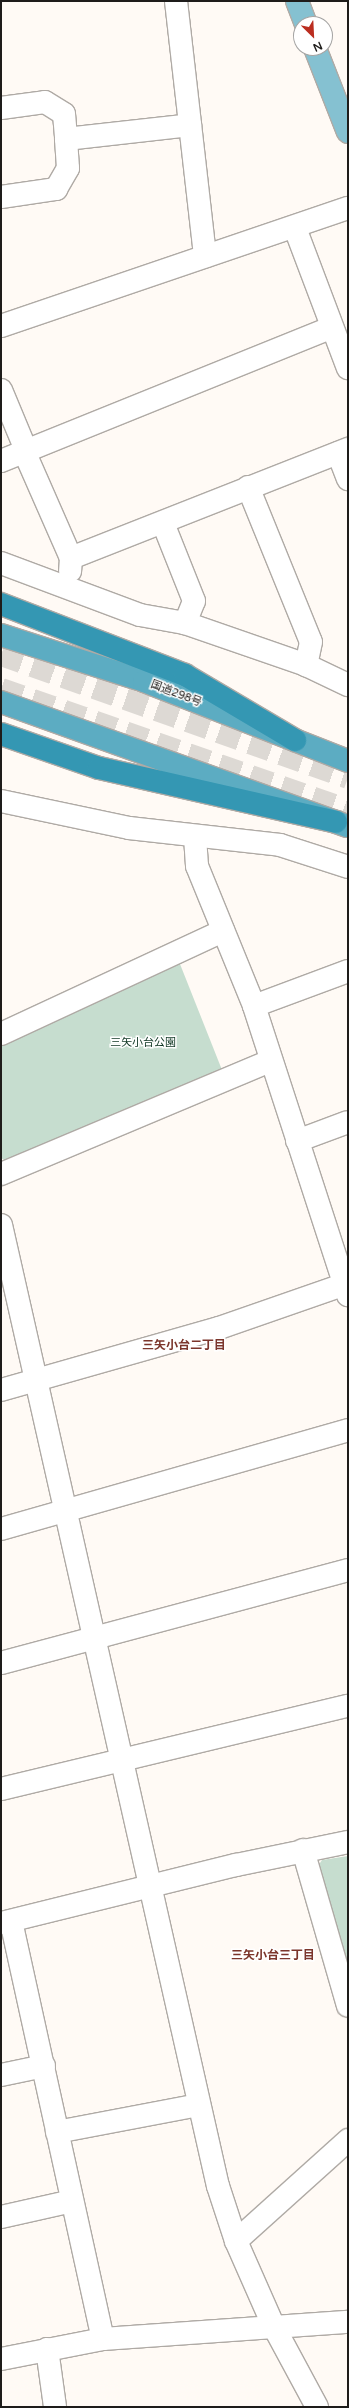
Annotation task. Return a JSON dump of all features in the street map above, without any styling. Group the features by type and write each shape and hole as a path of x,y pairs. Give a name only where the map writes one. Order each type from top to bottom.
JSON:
{"highway":[{"path":"1,604 185,675 295,740"},
{"name":"国道298号","path":"1,635 144,681 348,761"},
{"path":"1,702 342,824"},
{"path":"1,734 99,768 342,824"}],"main road":[{"path":"297,1 303,16"},
{"path":"318,56 348,132"}],"street":[{"path":"176,1 206,256"},
{"path":"1,108 45,102 64,114 68,168 56,189 1,197"},
{"path":"66,139 190,125"},
{"path":"1,326 206,256 295,228 348,208"},
{"path":"295,228 331,328 348,368"},
{"path":"1,461 25,450 331,328"},
{"path":"1,390 71,558 64,587"},
{"path":"71,558 163,523 248,487 343,451 348,479"},
{"path":"248,487 311,642 306,665"},
{"path":"163,523 194,601 185,623"},
{"path":"1,563 140,615 185,623 306,665 348,685"},
{"path":"1,801 129,828 195,837 280,845 348,867"},
{"path":"1,1390 219,1328 347,1288 270,1061 254,1006 197,866 195,837"},
{"path":"1,1034 223,931"},
{"path":"254,1006 348,971"},
{"path":"1,1174 270,1061"},
{"path":"297,1141 348,1122"},
{"path":"1,1225 65,1511 96,1638 121,1760 198,2105 236,2241 274,2327 317,2407"},
{"path":"1,1529 348,1430"},
{"path":"1,1663 348,1570"},
{"path":"1,1789 348,1706"},
{"path":"103,2339 57,2132 44,2066 6,1922 302,1850 348,1842"},
{"path":"302,1850 348,2006"},
{"path":"1,2075 44,2066"},
{"path":"57,2132 198,2105"},
{"path":"236,2241 348,2140"},
{"path":"1,2217 72,2201"},
{"path":"1,2359 103,2339 348,2322"},
{"path":"47,2349 55,2407"}],"green space":[{"name":"三矢小台公園","path":"178,959 224,1075 11,1164 1,1158 1,1044"},
{"path":"348,1856 348,1971 316,1869 322,1860"}],"tunnel":[{"path":"1,655 348,778"},
{"path":"1,689 348,810"}],"district":[{"name":"三矢小台二丁目","path":"184,1346"},
{"name":"三矢小台三丁目","path":"273,1956"}]}
